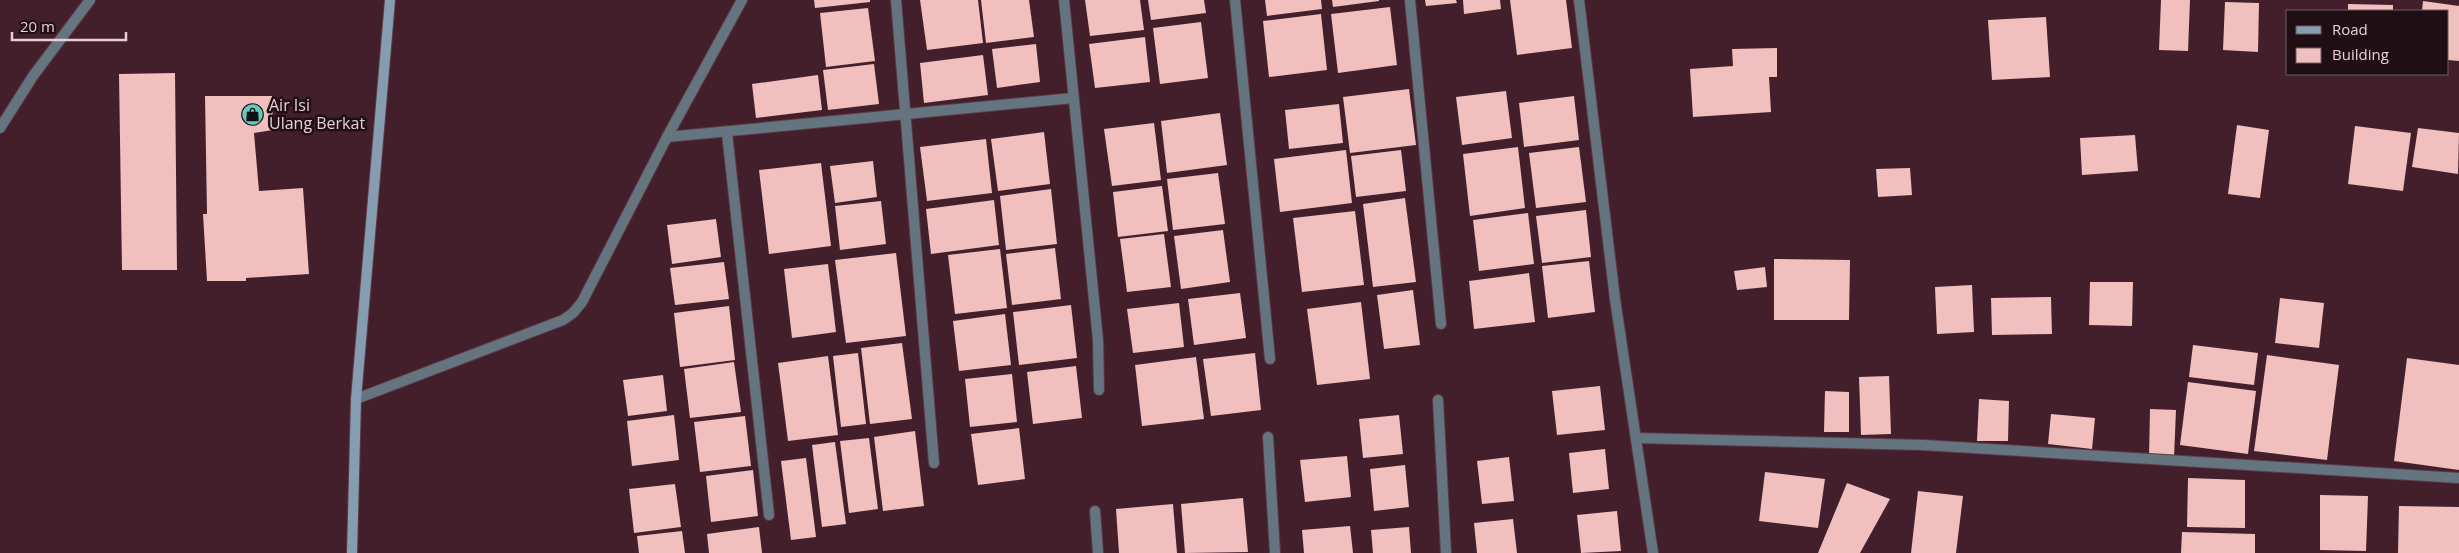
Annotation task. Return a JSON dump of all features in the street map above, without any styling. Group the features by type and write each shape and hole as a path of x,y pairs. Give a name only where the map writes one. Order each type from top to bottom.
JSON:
{"street":[{"path":"0,128 33,76 90,0"},
{"path":"352,553 356,399 390,0"},
{"path":"356,399 563,320 574,313 582,302 667,137 742,0"},
{"path":"896,0 934,463"},
{"path":"1064,0 1098,340 1099,390"},
{"path":"1235,0 1270,359"},
{"path":"1410,0 1441,324"},
{"path":"1579,0 1615,299 1654,553"},
{"path":"667,137 727,133 1073,98"},
{"path":"727,133 768,515"},
{"path":"1438,400 1446,553"},
{"path":"1268,437 1275,553"},
{"path":"1636,438 1923,445 2459,478"},
{"path":"1095,511 1098,553"}],"building":[{"path":"814,0 870,0 870,2 815,8"},
{"path":"920,0 978,0 983,43 927,50"},
{"path":"981,0 1029,0 1034,37 986,43"},
{"path":"1085,0 1140,0 1144,30 1090,36"},
{"path":"1148,0 1204,0 1206,13 1151,20"},
{"path":"1265,0 1321,0 1322,9 1267,16"},
{"path":"1332,0 1379,0 1379,1 1333,7"},
{"path":"1425,0 1456,0 1457,3 1426,6"},
{"path":"1463,0 1500,0 1501,9 1464,14"},
{"path":"1510,0 1566,0 1572,48 1517,55"},
{"path":"2161,0 2190,0 2188,51 2159,50"},
{"path":"2423,1 2459,6 2459,61 2449,60 2449,10 2422,10"},
{"path":"2225,2 2259,3 2258,52 2223,50"},
{"path":"2348,4 2393,5 2393,10 2348,10"},
{"path":"1390,7 1397,65 1338,73 1331,14"},
{"path":"868,8 875,61 826,67 820,13"},
{"path":"1321,14 1327,70 1269,77 1263,21"},
{"path":"2046,17 2050,77 1992,80 1988,20"},
{"path":"1201,22 1208,78 1160,84 1153,28"},
{"path":"1145,37 1150,82 1095,88 1089,44"},
{"path":"1036,44 1040,82 997,88 992,49"},
{"path":"1777,48 1777,77 1769,77 1771,112 1693,117 1690,69 1733,66 1732,49"},
{"path":"983,55 988,95 924,103 920,63"},
{"path":"874,64 879,104 828,110 823,70"},
{"path":"175,73 177,270 122,270 119,74"},
{"path":"818,75 822,110 756,118 752,84"},
{"path":"1409,89 1416,145 1350,153 1343,97"},
{"path":"1506,91 1512,138 1462,145 1456,97"},
{"path":"205,96 272,96 273,130 254,133 259,191 303,188 309,274 246,278 246,281 207,281 203,214 207,214"},
{"path":"1574,96 1579,140 1524,147 1519,103"},
{"path":"1339,104 1343,143 1289,149 1285,110"},
{"path":"1220,113 1227,165 1167,173 1161,121"},
{"path":"1154,123 1161,180 1112,186 1104,129"},
{"path":"2237,125 2269,130 2260,198 2228,194"},
{"path":"2355,126 2411,133 2403,191 2348,184"},
{"path":"2418,128 2459,133 2458,174 2412,167"},
{"path":"1044,132 1050,184 998,191 991,139"},
{"path":"2135,135 2138,171 2082,175 2080,138"},
{"path":"986,139 992,193 927,201 920,147"},
{"path":"1518,147 1525,208 1470,216 1463,154"},
{"path":"1579,147 1586,202 1536,208 1529,153"},
{"path":"1346,150 1352,203 1280,212 1274,159"},
{"path":"1401,150 1406,191 1356,197 1351,156"},
{"path":"873,161 877,197 835,203 830,166"},
{"path":"821,163 831,246 769,254 759,170"},
{"path":"1910,168 1912,195 1878,197 1876,169"},
{"path":"1218,173 1225,224 1173,230 1167,179"},
{"path":"1162,186 1168,231 1118,237 1113,192"},
{"path":"1051,189 1057,244 1006,250 1000,196"},
{"path":"1405,198 1416,282 1373,287 1363,204"},
{"path":"994,200 999,245 931,254 926,209"},
{"path":"881,201 886,244 840,250 835,206"},
{"path":"1586,210 1591,257 1542,263 1536,216"},
{"path":"1355,211 1364,285 1302,292 1293,218"},
{"path":"1528,213 1534,264 1479,271 1473,220"},
{"path":"716,219 721,257 672,264 667,225"},
{"path":"1223,230 1230,282 1181,289 1174,236"},
{"path":"1164,234 1171,287 1127,292 1120,239"},
{"path":"1055,248 1061,299 1012,305 1006,254"},
{"path":"1000,249 1007,308 955,314 948,255"},
{"path":"896,253 906,336 846,343 835,260"},
{"path":"1774,259 1850,260 1849,320 1774,320"},
{"path":"1589,261 1595,312 1548,318 1542,266"},
{"path":"724,262 729,299 675,305 670,268"},
{"path":"828,264 836,332 792,338 784,269"},
{"path":"1765,267 1767,287 1737,290 1734,271"},
{"path":"1529,273 1535,322 1474,329 1469,281"},
{"path":"2090,282 2133,282 2132,326 2089,325"},
{"path":"1972,285 1974,332 1937,334 1935,287"},
{"path":"1413,290 1420,345 1384,349 1377,295"},
{"path":"1240,293 1246,338 1194,345 1188,299"},
{"path":"2051,297 2052,334 1992,335 1991,298"},
{"path":"2280,298 2324,303 2319,348 2275,343"},
{"path":"1361,302 1370,379 1317,385 1307,309"},
{"path":"1179,303 1184,347 1133,353 1127,309"},
{"path":"1071,305 1077,358 1019,365 1013,312"},
{"path":"729,306 735,360 680,367 674,313"},
{"path":"1005,314 1011,365 959,371 953,321"},
{"path":"902,343 912,419 870,424 861,348"},
{"path":"2193,345 2258,353 2254,385 2189,377"},
{"path":"858,353 866,424 841,427 833,356"},
{"path":"1255,353 1261,410 1211,416 1203,359"},
{"path":"2267,355 2339,365 2327,460 2254,451"},
{"path":"828,356 838,435 788,441 778,363"},
{"path":"1196,357 1204,419 1142,426 1135,365"},
{"path":"2407,358 2459,365 2459,470 2394,461"},
{"path":"734,362 741,412 690,418 684,369"},
{"path":"1076,366 1082,418 1033,424 1027,372"},
{"path":"1012,374 1017,422 970,427 965,379"},
{"path":"663,375 667,411 628,416 623,380"},
{"path":"1889,376 1891,434 1861,435 1859,377"},
{"path":"2188,382 2256,391 2248,454 2180,445"},
{"path":"1600,386 1605,430 1557,435 1552,391"},
{"path":"1825,391 1849,392 1849,432 1824,432"},
{"path":"1979,399 2009,401 2008,441 1977,441"},
{"path":"2150,409 2176,410 2174,458 2149,458"},
{"path":"2051,414 2095,418 2092,449 2048,444"},
{"path":"674,415 679,460 632,466 627,421"},
{"path":"1399,415 1403,454 1363,458 1359,419"},
{"path":"745,416 751,466 700,472 694,422"},
{"path":"1019,428 1025,479 978,485 971,434"},
{"path":"915,431 924,506 883,511 874,437"},
{"path":"869,438 878,509 849,513 840,441"},
{"path":"835,442 846,524 822,527 812,445"},
{"path":"1605,449 1609,489 1573,493 1569,453"},
{"path":"1347,456 1351,497 1305,502 1300,460"},
{"path":"1509,457 1514,501 1482,504 1477,461"},
{"path":"806,458 816,537 791,540 781,461"},
{"path":"1405,465 1409,507 1374,511 1370,469"},
{"path":"753,470 758,516 711,522 706,476"},
{"path":"1765,472 1825,479 1818,528 1759,521"},
{"path":"2188,478 2245,480 2245,528 2187,527"},
{"path":"1847,483 1890,499 1860,553 1818,553"},
{"path":"675,484 681,527 634,533 629,489"},
{"path":"1918,491 1963,496 1956,553 1911,553"},
{"path":"2320,495 2368,496 2366,551 2320,550"},
{"path":"1243,498 1248,552 1185,553 1181,504"},
{"path":"1173,504 1177,553 1119,553 1116,509"},
{"path":"2399,506 2459,507 2459,553 2398,553"},
{"path":"1617,511 1621,551 1581,553 1577,515"},
{"path":"1513,519 1517,553 1477,553 1474,523"},
{"path":"1350,526 1353,553 1304,553 1302,530"},
{"path":"759,527 762,553 709,553 707,534"},
{"path":"1409,527 1411,553 1373,553 1371,530"},
{"path":"682,531 685,553 639,553 637,536"},
{"path":"2182,532 2255,534 2255,553 2181,553"}],"place":[{"name":"Air Isi Ulang Berkat","path":"253,114"}]}
